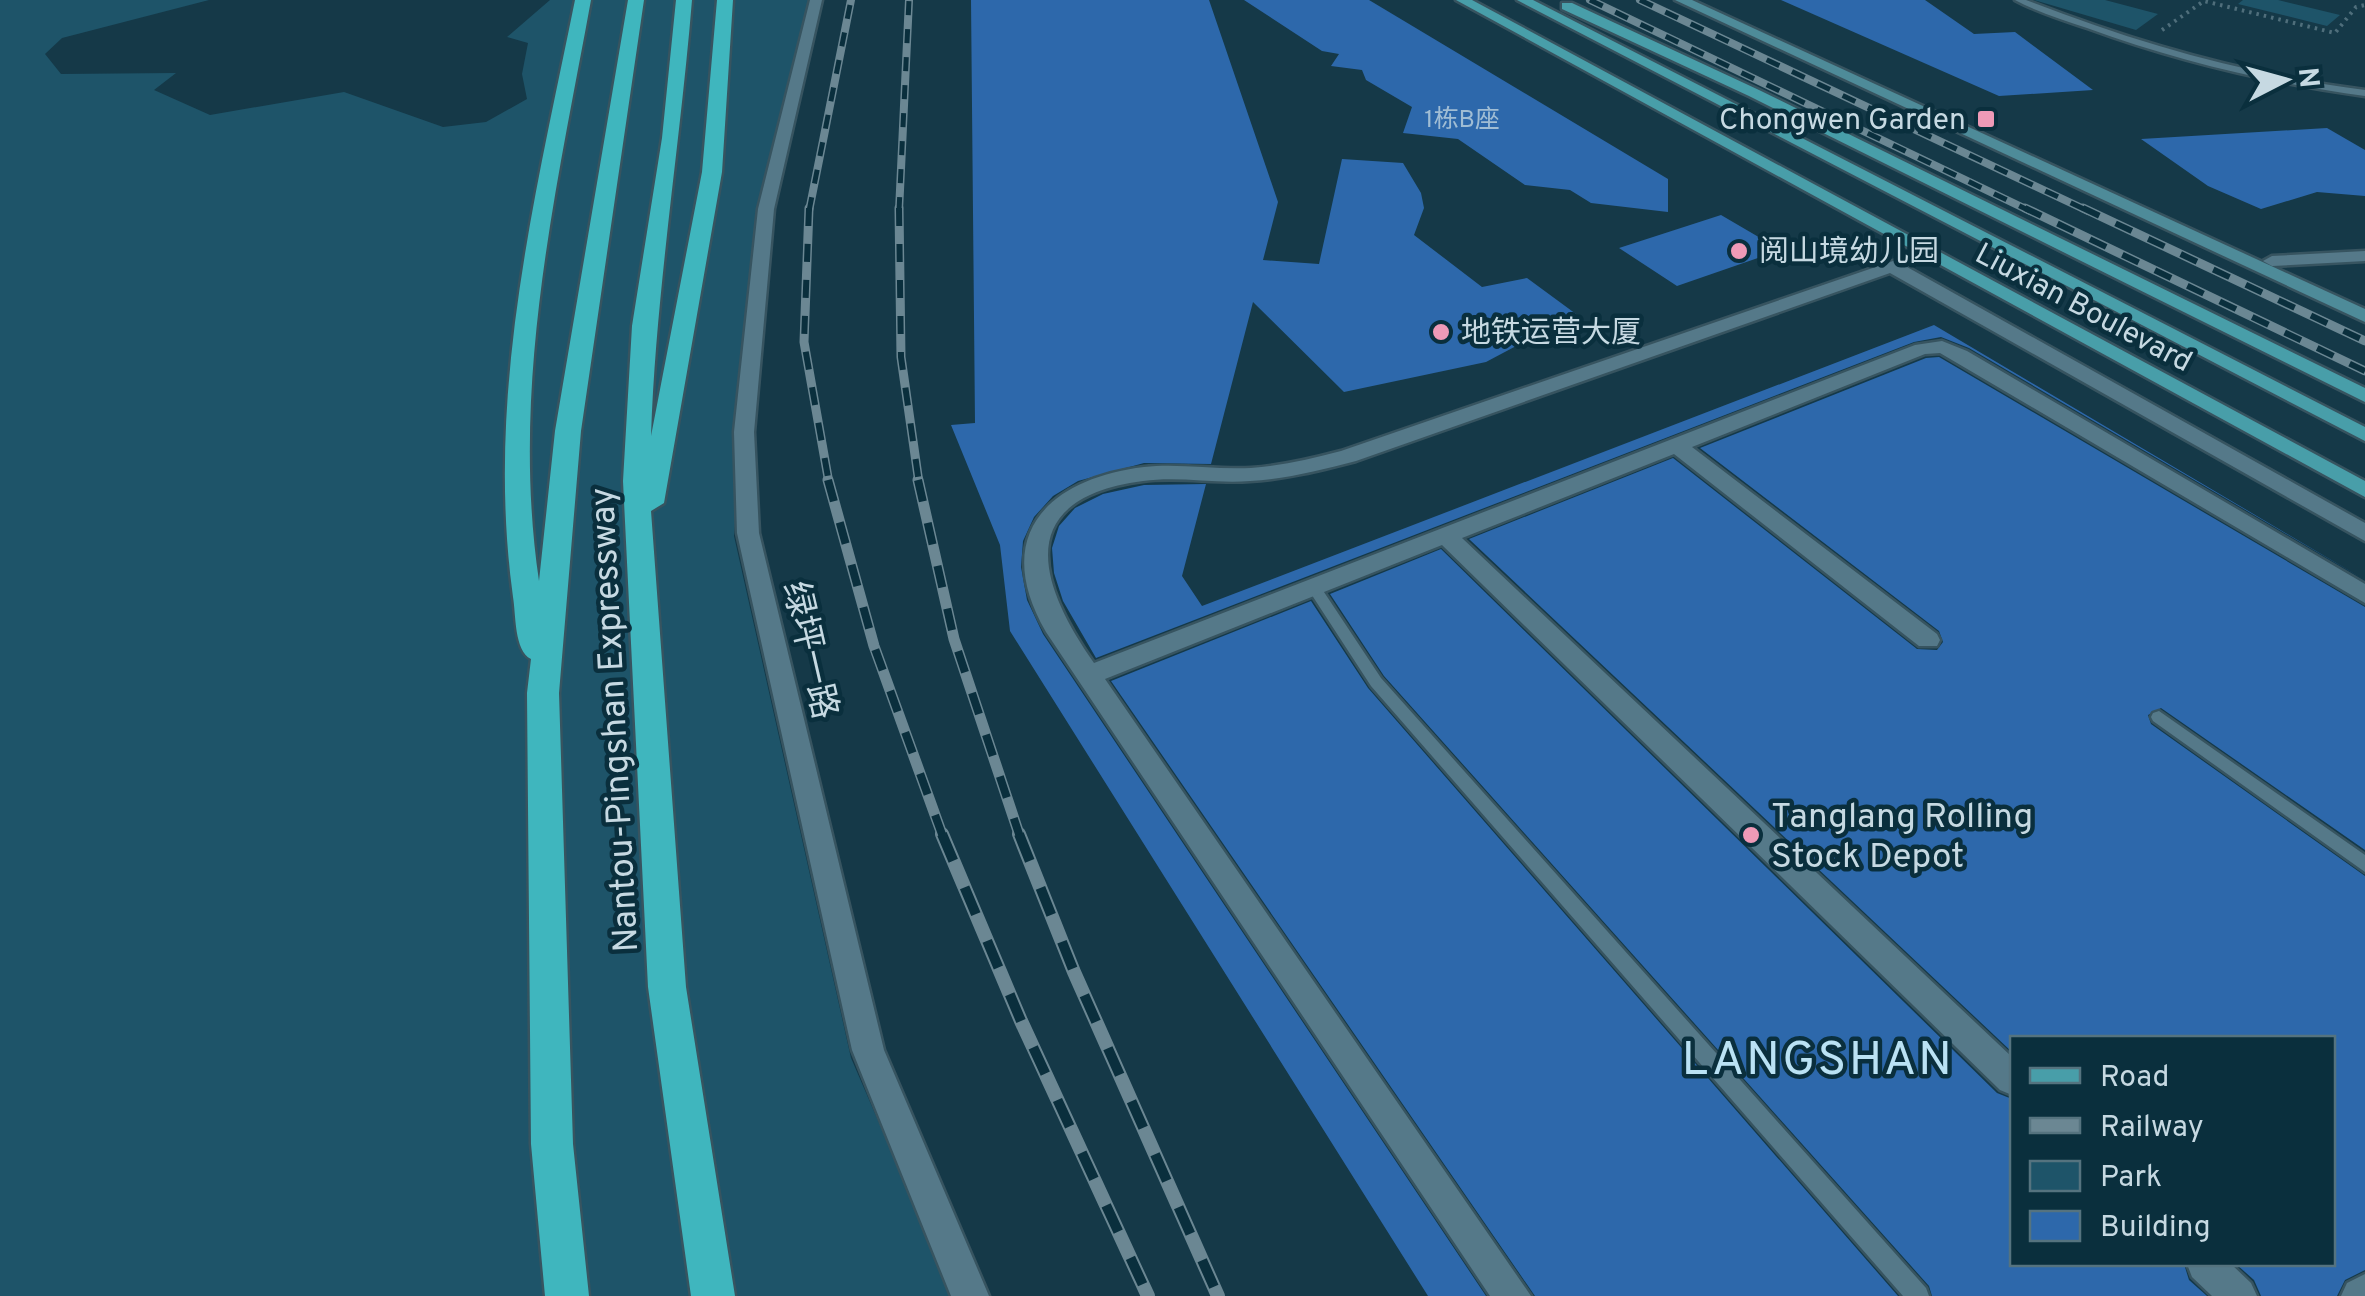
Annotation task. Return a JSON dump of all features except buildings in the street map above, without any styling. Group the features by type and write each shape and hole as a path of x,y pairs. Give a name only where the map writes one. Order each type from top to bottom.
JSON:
{"highway":[{"path":"544,693 518,539 515,461 520,370 583,0"},
{"name":"Nantou-Pingshan Expressway","path":"566,1296 552,1144 544,693 568,431 636,0"},
{"name":"Nantou-Pingshan Expressway","path":"684,0 671,138 637,399 642,591 667,987 712,1296"},
{"path":"642,591 654,474 712,172 725,0"}],"main road":[{"name":"Liuxian Boulevard","path":"1462,0 2365,490"},
{"name":"Liuxian Boulevard","path":"1522,0 2365,435"},
{"path":"1553,0 1754,93 2365,396"},
{"path":"1681,0 2365,316"},
{"path":"1700,0 2365,304"}],"street":[{"name":"绿坪一路","path":"816,0 766,209 744,432 748,533 868,1050 970,1296"},
{"path":"1512,1296 1055,626 1035,584 1031,558 1046,522 1081,492 1108,481 1144,474 1208,475 1314,465 1430,429 1928,254"},
{"path":"2272,262 2365,256"},
{"path":"1891,266 2365,533"},
{"path":"1088,675 1922,348 1942,348 2365,595"},
{"path":"1675,444 1928,640"},
{"path":"1444,534 2010,1077"},
{"path":"2206,1266 2238,1296"}],"lane":[{"path":"2019,0 2140,45 2228,70 2365,93"},
{"path":"1313,586 1376,682 1918,1296"},
{"path":"2159,718 2365,865"}],"path":[{"path":"2140,45 2204,1 2335,33 2356,7 2365,6"}],"green space":[{"path":"0,0 209,0 62,38 45,54 61,74 176,73 154,90 210,115 344,92 443,127 486,122 527,99 522,74 528,43 507,37 550,0 810,0 760,208 734,536 851,1058 954,1296 0,1296"},
{"path":"2034,0 2105,0 2158,14 2136,30"},
{"path":"2243,0 2278,0 2340,15 2327,26 2238,4"}],"railway":[{"path":"809,211 851,0"},
{"path":"899,210 909,0"},
{"path":"1590,0 2030,211"},
{"path":"1640,0 2088,211"},
{"path":"809,208 804,342 829,483"},
{"path":"2025,208 2365,371"},
{"path":"2083,208 2365,341"},
{"path":"899,210 901,357 919,483"},
{"path":"828,480 874,646 943,837"},
{"path":"918,480 954,639 1019,834"},
{"path":"942,834 1021,1021 1148,1296"},
{"path":"1019,834 1074,972 1218,1296"}],"place":[{"name":"Chongwen Garden","path":"1986,119"},
{"name":"阅山境幼儿园","path":"1739,251"},
{"name":"地铁运营大厦","path":"1441,332"},
{"name":"Tanglang Rolling Stock Depot","path":"1751,835"}],"district":[{"name":"LANGSHAN","path":"1818,1057"}]}
